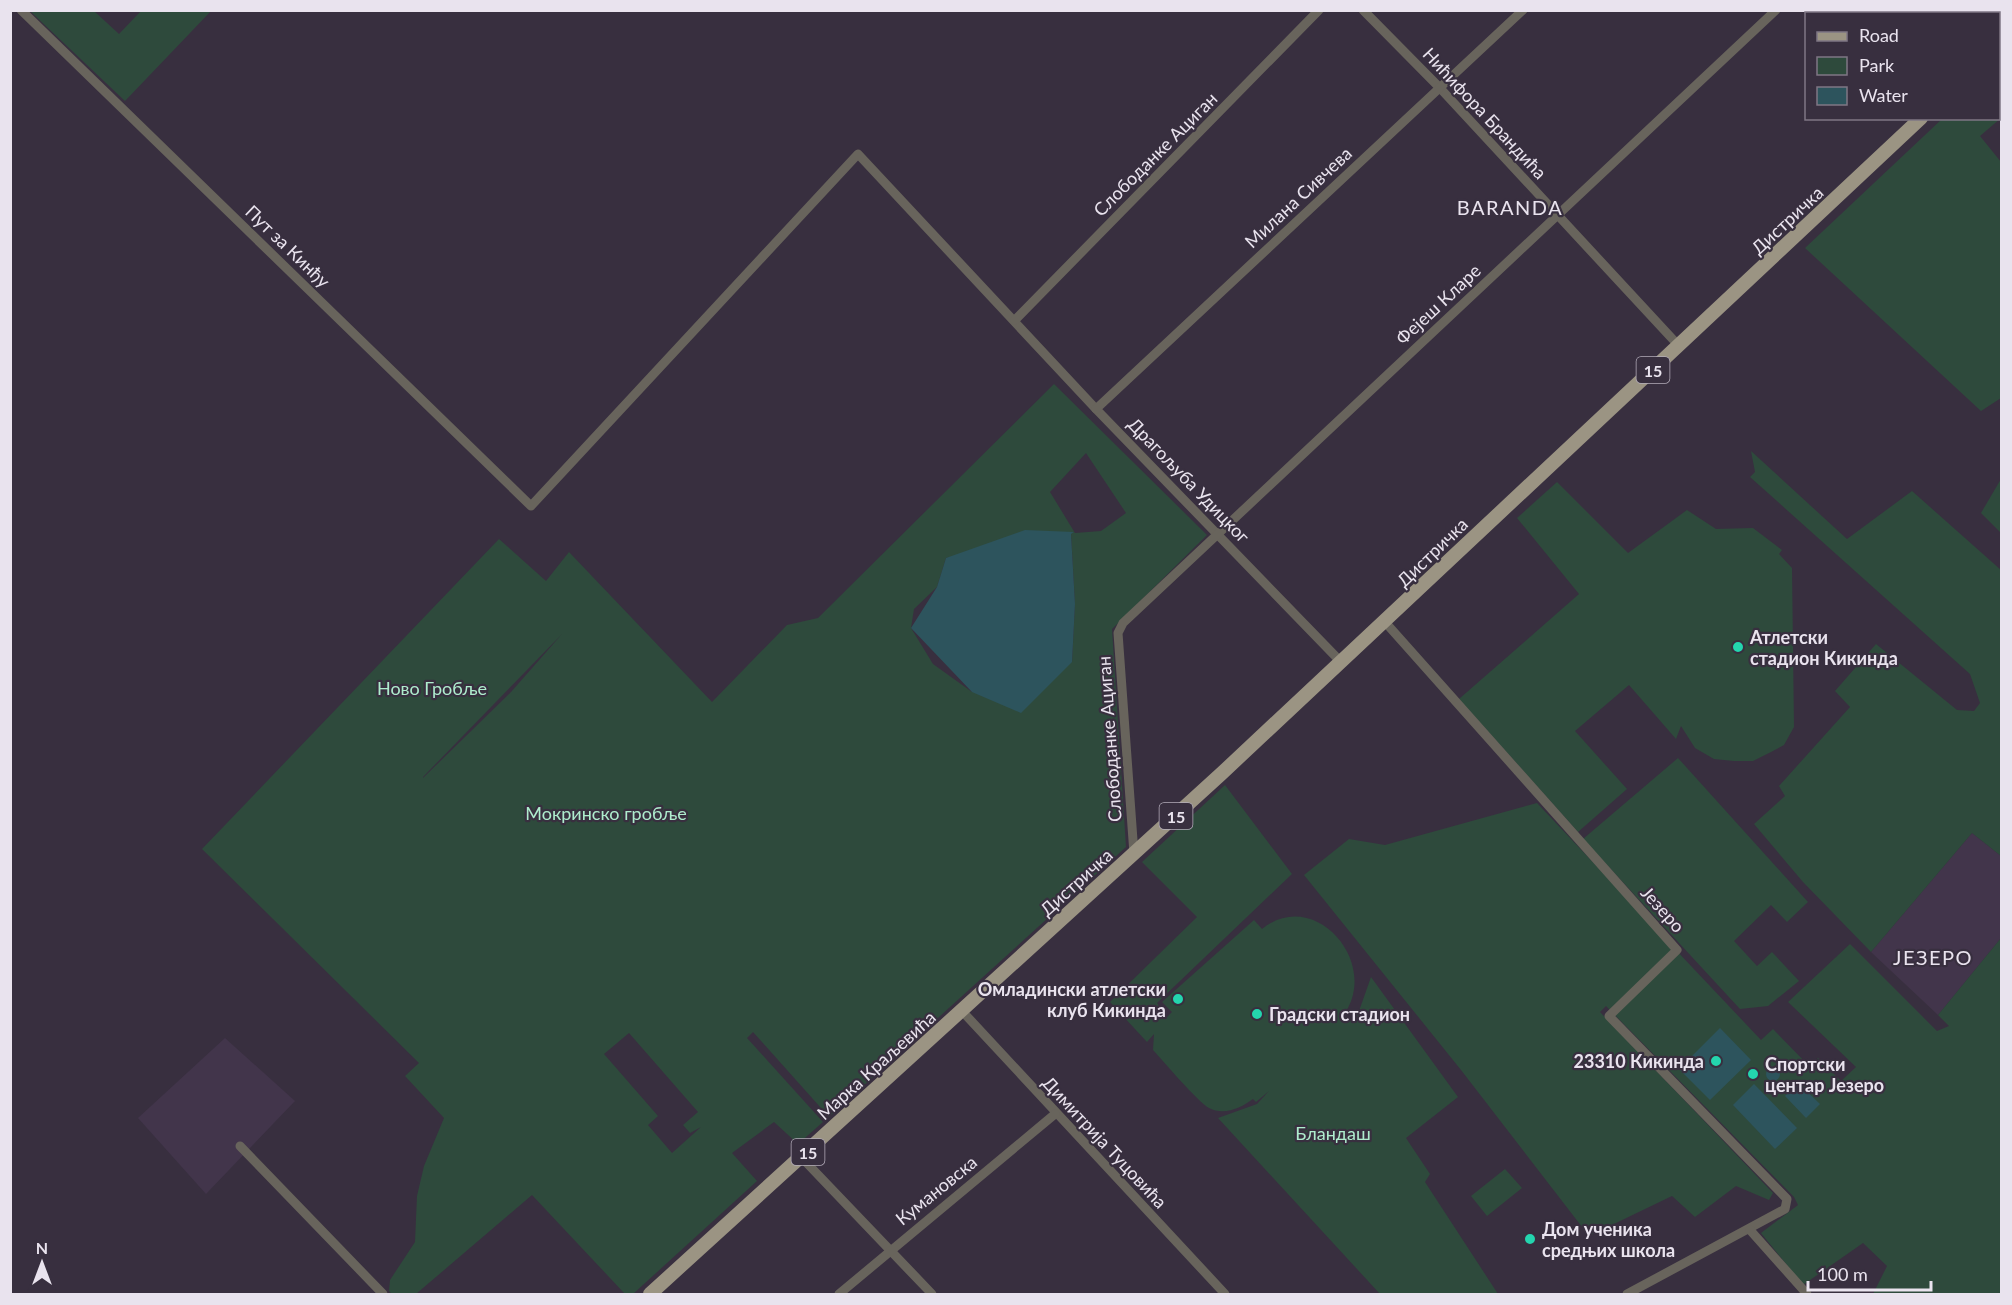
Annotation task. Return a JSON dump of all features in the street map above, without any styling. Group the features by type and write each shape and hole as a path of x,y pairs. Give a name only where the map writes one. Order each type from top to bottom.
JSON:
{"main road":[{"name":"Дистричка","path":"964,1009 1385,622 1919,120"},
{"name":"Марка Краљевића","path":"650,1294 964,1009"}],"street":[{"name":"Пут за Кинђу","path":"21,10 531,506"},
{"name":"Слободанке Ациган","path":"1015,320 1319,10"},
{"name":"Нићифора Брандића","path":"1363,10 1439,87 1679,346"},
{"name":"Милана Сивчева","path":"1096,409 1523,10"},
{"name":"Фејеш Кларе","path":"1124,623 1776,10"},
{"name":"Драгољуба Удицког","path":"531,506 858,154 1096,409 1341,662"},
{"name":"Језеро","path":"1385,622 1677,950 1609,1016 1787,1199 1785,1209 1750,1230"},
{"name":"Слободанке Ациган","path":"1124,623 1118,633 1134,854"},
{"name":"Димитрија Туцовића","path":"964,1009 1055,1114 1225,1294"},
{"name":"Кумановска","path":"839,1294 1055,1114"},
{"path":"240,1146 383,1294"},
{"path":"802,1158 932,1294"},
{"path":"1628,1294 1750,1230 1807,1294"}],"shaded area":[{"path":"1972,833 2001,856 2001,938 1938,1015 1871,952"},
{"path":"225,1038 295,1101 206,1194 138,1118"}],"green space":[{"path":"30,11 94,11 119,34 141,11 211,11 125,101"},
{"path":"2001,62 2000,119 2000,64"},
{"path":"1941,120 1999,120 1980,136 2001,162 2001,398 1981,411 1805,248"},
{"path":"1054,384 1207,535 1112,629 1126,847 829,1117 753,1032 747,1038 823,1122 798,1144 774,1122 732,1153 757,1181 633,1294 625,1294 532,1195 416,1294 392,1294 389,1291 390,1280 415,1242 417,1196 424,1166 444,1118 405,1076 419,1063 202,849 499,539 546,581 569,552 712,702 787,625 818,618","holes":["1086,453 1126,513 1101,531 1075,533 1050,492","1074,532 1071,533 1075,604 1072,662 972,692 933,664 911,628 914,609 937,587 946,558","562,634 511,692 423,777","629,1033 698,1112 683,1125 690,1133 701,1127 672,1153 648,1125 658,1116 604,1054"]},
{"path":"1751,451 1847,539 1912,491 2001,570 2001,856 1972,833 1871,952 1803,882 1754,824 1785,796 1779,786 1850,707 1835,691 1876,644 1957,710 1974,711 1980,703 1970,674 1750,477 1755,472"},
{"path":"2001,479 2001,533 1981,513"},
{"path":"1557,482 1628,553 1687,510 1716,529 1753,528 1782,550 1779,554 1792,568 1794,727 1784,745 1753,761 1714,759 1695,748 1681,726 1676,739 1629,685 1575,731 1627,789 1578,832 1459,699 1579,594 1517,518"},
{"path":"1678,758 1808,902 1787,922 1771,905 1734,941 1757,966 1772,952 1799,981 1768,1006 1740,1009 1583,839"},
{"name":"Бландаш","path":"1225,785 1292,874 1157,1003 1167,1017 1172,1012 1162,1002 1254,920 1262,929 1282,918 1302,917 1321,924 1337,936 1348,954 1354,974 1353,995 1343,1016 1347,1021 1359,1011 1371,977 1458,1097 1406,1138 1430,1174 1425,1182 1498,1294 1380,1294 1218,1118 1257,1104 1269,1091 1256,1102 1253,1099 1232,1110 1221,1111 1209,1108 1189,1090 1153,1050 1154,1034 1147,1042 1110,1002 1197,917 1142,862"},
{"path":"1537,803 1761,1040 1773,1029 1809,1066 1818,1058 1841,1081 1856,1067 1788,1002 1850,944 1937,1031 1949,1026 1938,1015 2001,938 2001,1294 1873,1294 1887,1266 1863,1243 1803,1285 1761,1233 1798,1205 1794,1197 1606,1006 1600,1012 1773,1193 1769,1200 1736,1186 1695,1217 1672,1196 1589,1236 1461,1070 1304,875 1349,839 1385,845"},
{"path":"1505,1169 1522,1188 1487,1216 1471,1196"}],"water":[{"path":"1025,530 1074,532 1071,534 1075,604 1072,662 1021,713 972,692 911,628 937,587 946,558"},
{"path":"1720,1028 1751,1060 1710,1100 1679,1069"},
{"path":"1770,1067 1776,1067 1780,1074 1776,1081 1770,1081 1766,1077 1766,1071"},
{"path":"1798,1083 1820,1104 1806,1118 1785,1096"},
{"path":"1754,1084 1797,1128 1775,1149 1733,1105"}],"place":[{"name":"Атлетски стадион Кикинда","path":"1738,647"},
{"name":"Омладински атлетски клуб Кикинда","path":"1178,999"},
{"name":"Градски стадион","path":"1257,1014"},
{"name":"23310 Кикинда","path":"1716,1061"},
{"name":"Спортски центар Језеро","path":"1753,1074"},
{"name":"Дом ученика средњих школа","path":"1530,1239"}],"district":[{"name":"BARANDA","path":"1510,207"},
{"name":"ЈЕЗЕРО","path":"1933,957"}],"park label":[{"name":"Ново Гробље","path":"432,688"},
{"name":"Мокринско гробље","path":"606,813"}]}
